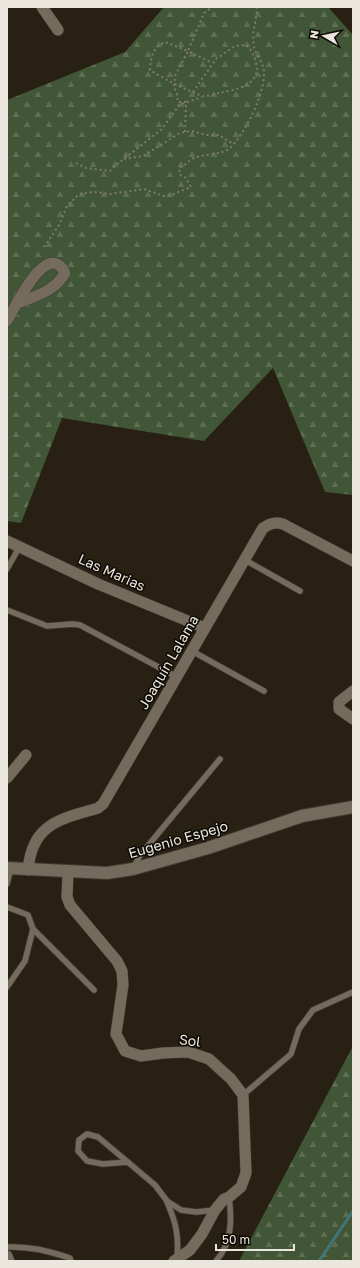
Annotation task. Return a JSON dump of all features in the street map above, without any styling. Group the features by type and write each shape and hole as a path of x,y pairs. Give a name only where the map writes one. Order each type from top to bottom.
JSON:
{"street":[{"path":"42,7 58,30"},
{"path":"7,321 18,303"},
{"name":"Joaquín Lalama","path":"28,870 32,848 43,832 51,824 59,819 98,808 104,804 264,528 270,523 277,522 353,561"},
{"name":"Las Marias","path":"7,541 98,584 205,628"},
{"path":"353,691 339,702 339,709 353,719"},
{"path":"7,778 26,754"},
{"name":"Eugenio Espejo","path":"9,868 107,873 133,869 208,848 302,816 353,807"},
{"name":"Sol","path":"68,872 67,897 70,905 117,961 122,971 123,985 116,1034 125,1050 141,1056 188,1052 209,1059 231,1079 243,1095"},
{"path":"175,1260 190,1250 202,1234 215,1210 224,1199 229,1197 240,1187 246,1173 243,1095"},
{"path":"7,1256 9,1261"}],"lane":[{"path":"7,569 20,546"},
{"path":"245,560 300,591"},
{"path":"7,610 47,626 68,624 80,625 177,677"},
{"path":"192,651 264,691"},
{"path":"133,869 141,854 220,759"},
{"path":"7,884 9,868"},
{"path":"7,907 28,915 32,929 25,961 7,987"},
{"path":"32,929 94,990"},
{"path":"243,1095 292,1054 299,1029 313,1010 353,992"},
{"path":"128,1162 103,1164 87,1161 78,1151 79,1140 87,1134 98,1137 128,1162 155,1185 167,1201 177,1227 178,1244 175,1260"},
{"path":"216,1261 224,1252 230,1234 229,1197"},
{"path":"167,1201 181,1210 196,1212 215,1210"},
{"path":"7,1247 23,1246 43,1249 70,1258 71,1261"}],"path":[{"path":"186,102 178,102 174,83 179,66 188,51 204,13 212,7"},
{"path":"44,247 55,231 67,206 79,194 94,192 110,194 144,189 163,196 171,196 191,187 186,178 179,174 180,167 186,165 192,159 229,149 257,105 263,85 264,70 258,60 254,46 253,33 257,7"},
{"path":"203,96 158,77 150,70 151,56 157,46 165,42 212,63"},
{"path":"76,163 86,168 110,171 162,129 179,105 203,96 235,91 247,85 256,74 255,58 252,51 246,45 235,46 212,63 193,92"},
{"path":"185,132 186,102"},
{"path":"123,159 143,156 180,133 192,131 206,135 219,135 233,144"}],"green space":[{"path":"164,7 328,7 353,35 353,495 325,492 273,368 204,441 62,418 21,523 7,521 7,100 125,52"},
{"path":"353,1046 353,1261 239,1261"}],"waterway":[{"path":"319,1261 353,1211"}]}
